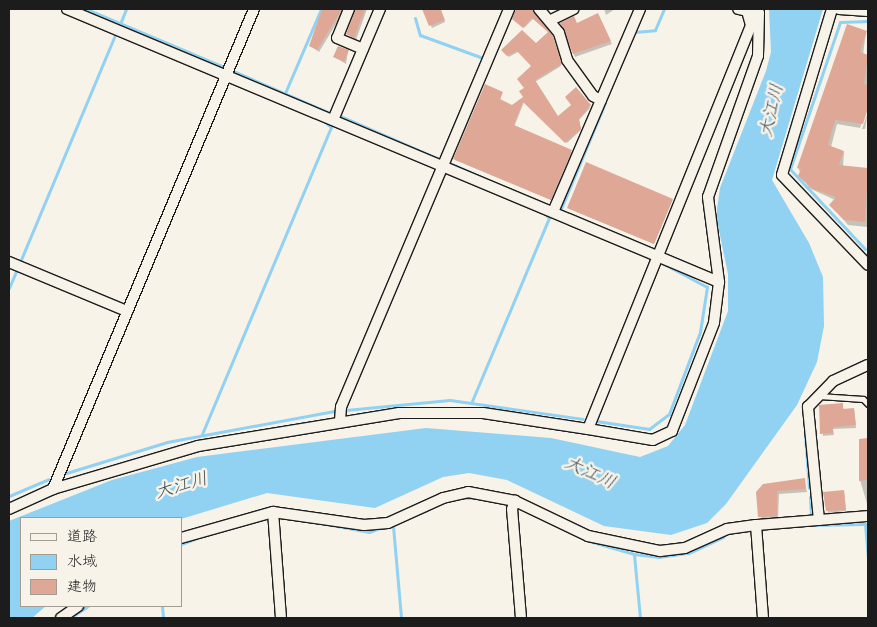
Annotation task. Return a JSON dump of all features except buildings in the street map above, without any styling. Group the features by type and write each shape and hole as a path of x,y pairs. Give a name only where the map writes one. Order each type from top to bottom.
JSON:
{"street":[{"path":"67,9 719,282"},
{"path":"53,489 254,9"},
{"path":"349,9 337,38 363,49"},
{"path":"333,120 380,9"},
{"path":"340,421 341,408 445,166 509,9"},
{"path":"539,9 551,20 566,60 600,100"},
{"path":"551,20 574,9"},
{"path":"553,212 640,9"},
{"path":"832,9 782,175 866,258"},
{"path":"840,9 868,11"},
{"path":"588,430 751,25 742,10"},
{"path":"9,509 53,489 198,446 340,421 450,410 653,440 672,431 714,324 719,282 708,197 758,56 759,13 742,10"},
{"path":"9,262 127,311"},
{"path":"819,520 808,407 817,395 833,381 868,365"},
{"path":"182,538 273,512 364,525 388,523 443,498 468,492 515,501 588,536 660,551 685,548 735,527 868,516"},
{"path":"515,501 512,509 521,618"},
{"path":"273,512 281,618"},
{"path":"756,525 763,618"},
{"path":"61,618 77,607"}],"lane":[{"path":"817,395 863,399 868,404"}],"water":[{"name":"大江川","path":"769,9 823,9 772,180 809,243 823,277 824,326 817,362 797,405 726,504 707,523 671,535 604,526 507,480 469,473 443,477 375,508 267,493 182,519 182,517 20,517 20,607 45,607 32,618 9,618 9,521 112,480 197,457 426,428 551,438 640,457 668,446 685,425 728,311 728,274 716,216 720,188 766,71 771,52"}],"waterway":[{"path":"86,9 224,67"},
{"path":"120,24 126,9"},
{"path":"285,93 321,9"},
{"path":"634,32 655,30 664,9"},
{"path":"415,18 420,35 483,58 440,159"},
{"path":"865,249 790,169 840,22 868,21"},
{"path":"20,262 116,33"},
{"path":"233,71 330,113"},
{"path":"560,211 605,103"},
{"path":"340,116 441,160"},
{"path":"202,434 331,127 323,120"},
{"path":"450,163 504,187"},
{"path":"472,401 549,218 544,213"},
{"path":"596,421 649,429 669,414 700,332 707,287 662,263"},
{"path":"9,288 17,269"},
{"path":"346,410 450,400 583,419"},
{"path":"63,474 167,442 334,411"},
{"path":"805,436 809,488"},
{"path":"9,496 49,479"},
{"path":"810,497 811,517"},
{"path":"461,498 475,498"},
{"path":"326,524 369,532 427,510"},
{"path":"812,525 865,524 868,559"},
{"path":"393,526 401,618"},
{"path":"640,618 634,554 659,557 689,553 724,537"},
{"path":"182,544 195,539"},
{"path":"589,541 634,554"},
{"path":"70,618 86,607"},
{"path":"162,607 163,618"}]}
